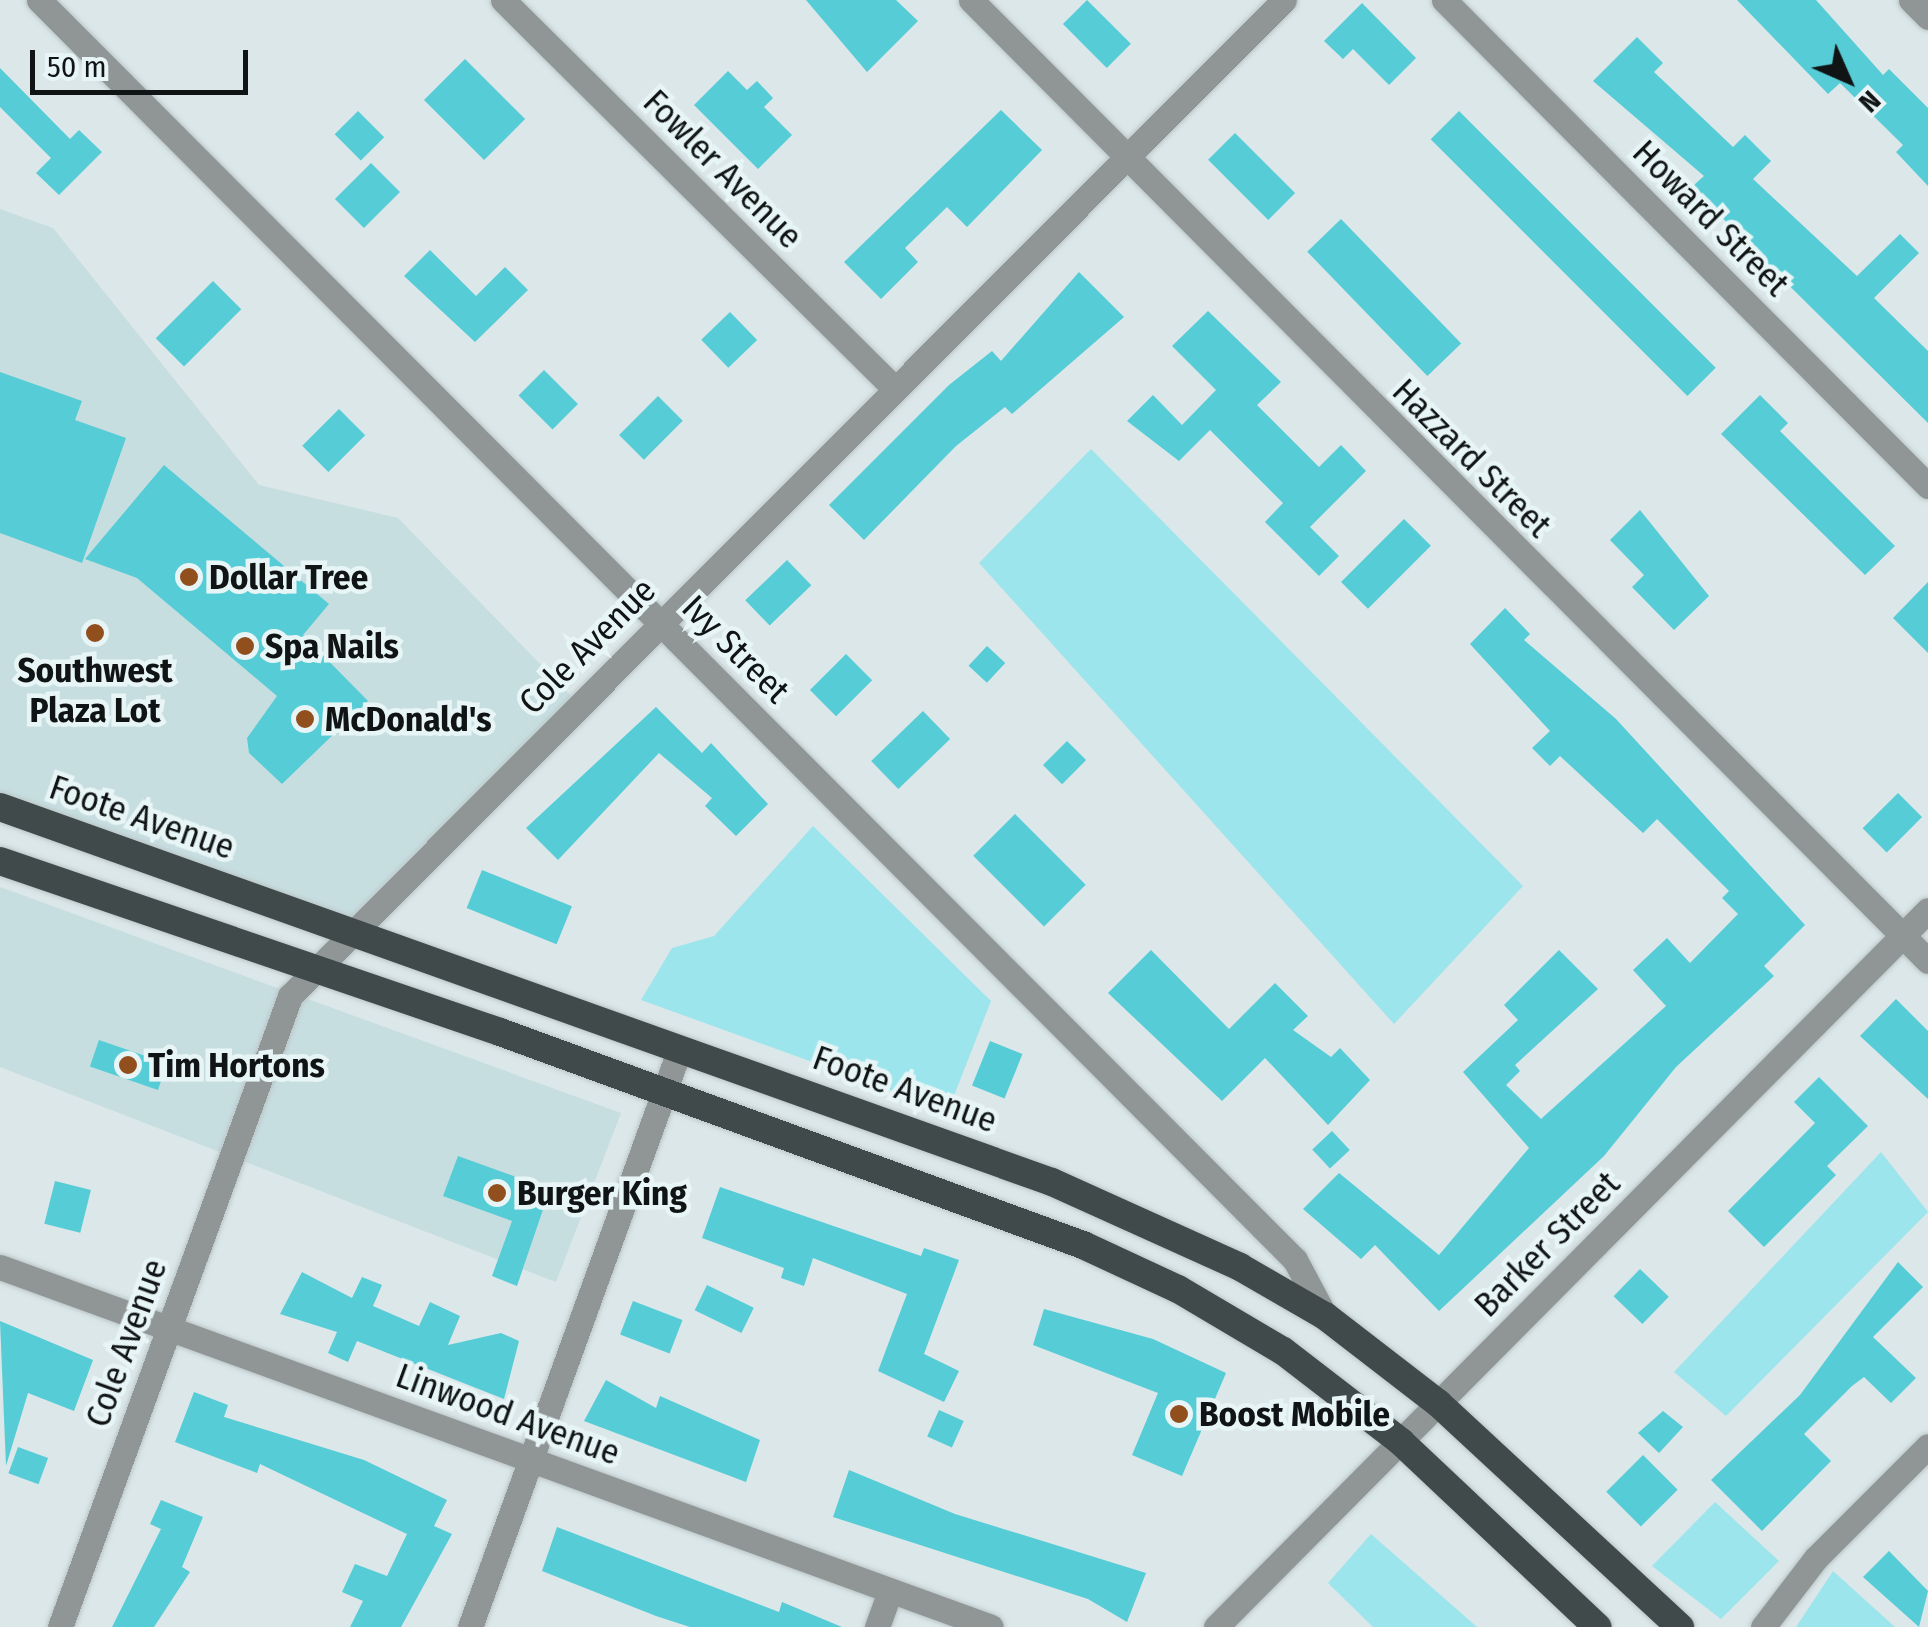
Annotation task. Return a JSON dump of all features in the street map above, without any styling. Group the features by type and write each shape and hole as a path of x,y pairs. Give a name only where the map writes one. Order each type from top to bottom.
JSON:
{"highway":[{"name":"Foote Avenue","path":"2,814 680,1048 1083,1195 1325,1316 1438,1403 1680,1627"},
{"path":"0,861 316,967 1083,1245 1178,1288 1283,1351 1401,1442 1597,1627"}],"street":[{"name":"Ivy Street","path":"39,0 1295,1260 1325,1316"},
{"name":"Fowler Avenue","path":"503,0 894,388"},
{"name":"Hazzard Street","path":"971,0 1928,960"},
{"name":"Cole Avenue","path":"60,1627 290,996 347,932 1284,0"},
{"name":"Howard Street","path":"1444,0 1928,486"},
{"path":"1911,0 1928,17"},
{"name":"Barker Street","path":"1216,1627 1928,910"},
{"path":"470,1627 680,1048"},
{"name":"Linwood Avenue","path":"0,1267 991,1627"},
{"path":"1763,1627 1816,1558 1928,1446"},
{"path":"877,1627 890,1592"}],"shaded area":[{"path":"0,209 53,228 259,485 398,518 579,704 347,931 0,797"},
{"path":"1091,449 1523,886 1394,1024 979,563"},
{"path":"813,826 991,1001 948,1111 641,1000 672,948 714,936"},
{"path":"0,887 621,1113 556,1282 0,1067"},
{"path":"1881,1152 1928,1212 1726,1416 1674,1372"},
{"path":"1715,1502 1779,1561 1721,1619 1652,1566"},
{"path":"1371,1534 1477,1627 1373,1627 1328,1583"},
{"path":"1833,1571 1895,1627 1796,1627"}],"building":[{"path":"806,0 896,0 918,21 867,72"},
{"path":"1087,0 1131,44 1107,68 1063,24"},
{"path":"1737,0 1816,0 1883,75 1889,69 1928,108 1928,186 1896,152 1903,145 1840,83 1828,94"},
{"path":"1362,3 1416,58 1389,85 1353,49 1343,59 1324,41"},
{"path":"1637,37 1663,63 1654,72 1733,147 1745,135 1771,161 1753,179 1857,276 1900,234 1919,253 1874,298 1928,351 1928,423 1736,233 1694,185 1704,176 1593,81"},
{"path":"465,59 525,119 484,160 424,100"},
{"path":"0,68 70,139 79,130 102,152 59,195 36,173 51,158 0,107"},
{"path":"728,71 747,90 757,81 773,98 764,107 792,135 758,169 694,105"},
{"path":"1001,110 1042,150 967,227 947,207 905,248 918,262 881,299 844,262"},
{"path":"358,111 384,137 361,160 335,134"},
{"path":"1459,111 1716,368 1687,396 1431,139"},
{"path":"1235,133 1295,193 1268,220 1208,160"},
{"path":"371,163 400,192 364,228 335,199"},
{"path":"1341,219 1461,343 1427,376 1307,252"},
{"path":"430,250 476,296 505,267 528,290 475,342 404,276"},
{"path":"1079,272 1124,317 1012,414 1005,407 956,446 864,540 829,505 949,385 992,351 1001,361"},
{"path":"213,281 241,309 184,367 156,338"},
{"path":"1208,311 1281,382 1257,405 1319,467 1341,445 1366,471 1310,527 1339,556 1319,576 1265,522 1283,503 1210,430 1179,461 1127,421 1153,395 1182,425 1216,390 1172,346"},
{"path":"730,312 757,340 728,368 701,340"},
{"path":"544,370 578,404 552,429 519,395"},
{"path":"0,372 82,401 75,420 126,438 82,563 0,533"},
{"path":"1760,395 1788,423 1780,431 1895,546 1865,575 1721,434"},
{"path":"658,396 683,421 644,460 619,435"},
{"path":"339,409 365,435 328,472 302,446"},
{"path":"164,465 329,604 303,635 368,701 282,784 249,753 247,738 277,696 137,578 85,559"},
{"path":"1640,510 1709,596 1674,630 1632,587 1644,575 1610,540"},
{"path":"1404,519 1431,546 1368,609 1341,582"},
{"path":"787,560 811,585 770,625 745,600"},
{"path":"1928,582 1928,653 1893,618"},
{"path":"1505,608 1530,634 1524,640 1616,719 1805,925 1764,966 1774,976 1676,1067 1604,1156 1439,1311 1375,1245 1361,1259 1303,1209 1339,1173 1439,1255 1529,1148 1463,1072 1518,1020 1504,1005 1559,950 1598,989 1515,1065 1520,1071 1506,1085 1541,1119 1666,1006 1633,970 1667,938 1690,963 1738,914 1722,898 1729,891 1657,819 1643,833 1560,756 1550,766 1532,748 1550,731 1470,644"},
{"path":"987,646 1005,663 987,683 969,666"},
{"path":"846,654 872,680 836,716 810,690"},
{"path":"656,707 702,753 711,743 768,804 736,836 705,806 712,798 659,753 558,860 526,828"},
{"path":"923,711 950,739 898,789 871,761"},
{"path":"1067,741 1086,760 1062,784 1043,765"},
{"path":"1898,793 1922,817 1887,852 1863,828"},
{"path":"1015,814 1086,885 1044,926 973,856"},
{"path":"482,870 572,906 557,944 467,908"},
{"path":"1151,950 1229,1029 1275,983 1308,1016 1293,1030 1331,1057 1340,1048 1370,1080 1328,1125 1265,1058 1222,1101 1108,993"},
{"path":"1896,999 1928,1031 1928,1099 1860,1036"},
{"name":"Tim Hortons","path":"99,1040 167,1063 158,1090 90,1066"},
{"path":"990,1041 1022,1054 1004,1099 972,1086"},
{"path":"1819,1077 1868,1126 1827,1166 1836,1175 1764,1247 1728,1211 1815,1123 1794,1102"},
{"path":"1332,1131 1350,1150 1330,1168 1312,1149"},
{"name":"Burger King","path":"458,1156 550,1189 517,1286 492,1276 512,1221 443,1196"},
{"path":"55,1181 91,1190 80,1233 44,1224"},
{"path":"720,1187 921,1256 924,1248 959,1260 924,1354 959,1371 944,1402 878,1371 907,1294 813,1258 804,1286 781,1278 784,1268 702,1238"},
{"path":"1898,1262 1923,1287 1873,1337 1916,1378 1891,1403 1864,1377 1852,1386 1804,1434 1831,1461 1762,1531 1711,1480 1800,1395"},
{"path":"1640,1269 1669,1297 1642,1324 1614,1296"},
{"path":"302,1272 352,1298 362,1277 382,1285 373,1306 419,1326 430,1302 460,1316 448,1345 501,1333 519,1341 504,1399 357,1341 348,1362 328,1353 337,1332 280,1314"},
{"path":"707,1285 754,1308 741,1333 695,1310"},
{"path":"633,1301 682,1320 670,1354 620,1335"},
{"path":"1044,1309 1153,1339 1226,1373 1182,1476 1132,1455 1158,1393 1033,1345"},
{"path":"0,1321 93,1360 74,1411 28,1393 6,1466"},
{"path":"606,1380 656,1408 660,1396 760,1440 746,1482 584,1421"},
{"path":"194,1392 228,1405 224,1417 364,1460 447,1500 434,1526 452,1534 401,1627 350,1627 363,1601 342,1592 355,1564 387,1576 407,1534 260,1464 257,1473 175,1442"},
{"path":"939,1410 964,1421 952,1447 927,1436"},
{"path":"1663,1411 1683,1427 1659,1453 1638,1433"},
{"path":"18,1447 48,1458 38,1484 8,1473"},
{"path":"1643,1455 1678,1490 1641,1526 1606,1492"},
{"path":"849,1470 955,1514 1146,1573 1127,1622 1088,1599 833,1517"},
{"path":"161,1500 203,1517 182,1567 190,1572 154,1627 112,1627 161,1529 150,1524"},
{"path":"557,1527 779,1612 782,1602 842,1627 690,1627 656,1616 542,1571"},
{"path":"1889,1551 1928,1591 1919,1627 1863,1577"}],"place":[{"name":"Dollar Tree","path":"189,577"},
{"name":"Southwest Plaza Lot","path":"95,633"},
{"name":"Spa Nails","path":"245,646"},
{"name":"McDonald's","path":"305,719"},
{"name":"Tim Hortons","path":"128,1065"},
{"name":"Burger King","path":"497,1193"},
{"name":"Boost Mobile","path":"1179,1414"}]}
